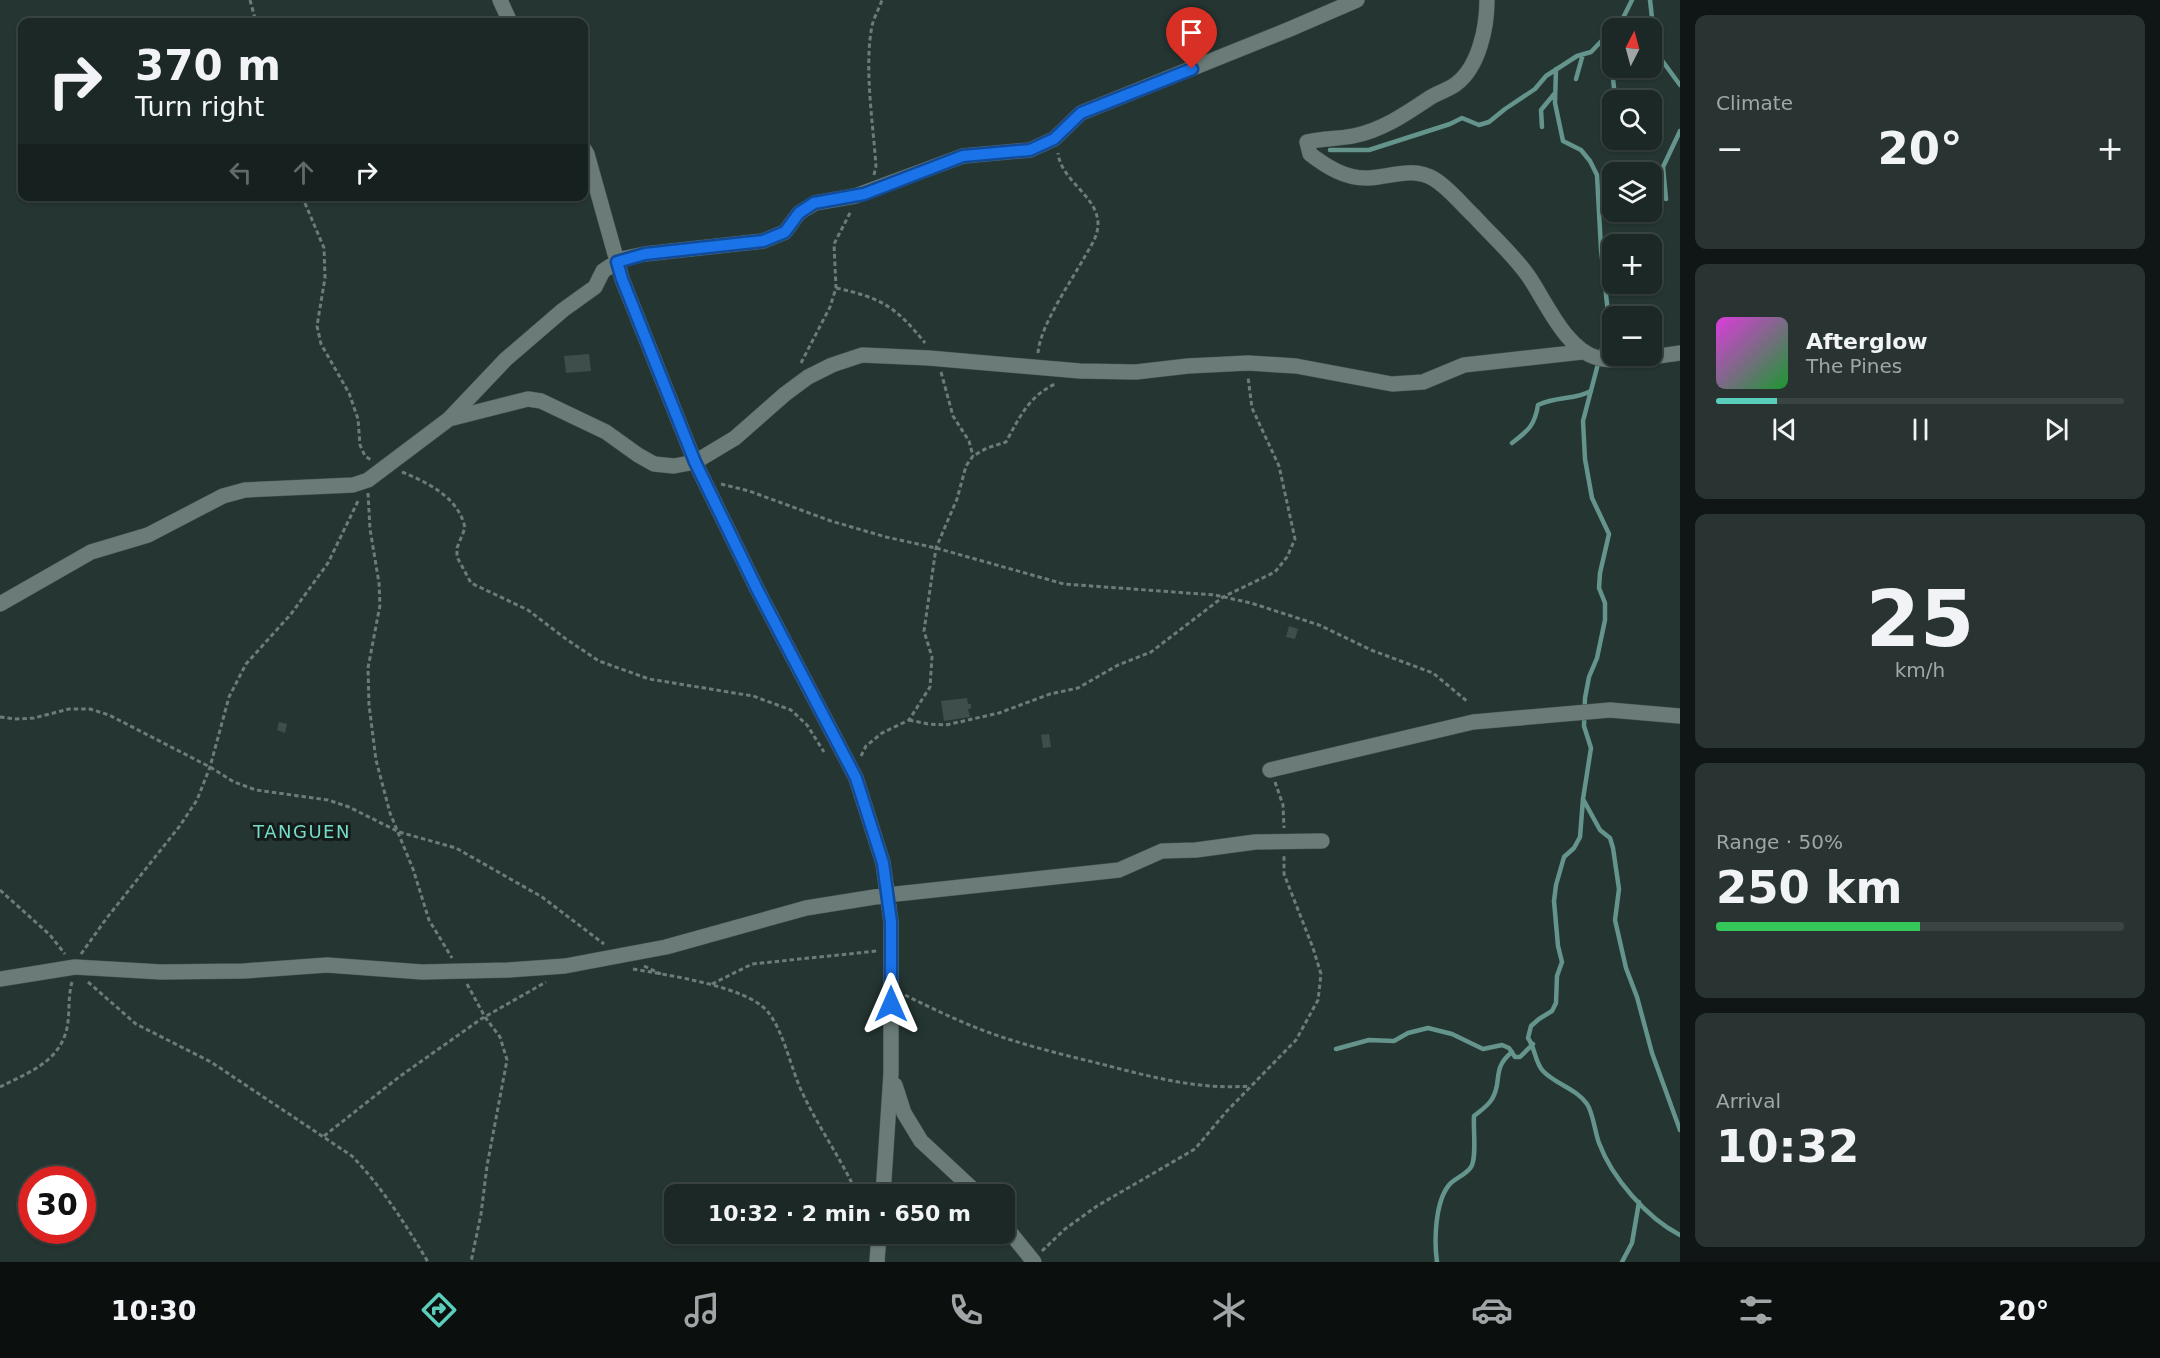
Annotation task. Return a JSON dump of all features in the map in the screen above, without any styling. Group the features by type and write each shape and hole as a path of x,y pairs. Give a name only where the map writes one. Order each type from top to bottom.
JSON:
{"street":[{"path":"500,0 508,18"},
{"path":"0,604 91,552 148,535 223,496 245,490 353,486 368,480 449,419 506,359 562,310 595,287 603,271 617,262 645,254 763,241 785,232 799,213 814,203 864,194 963,156 1030,150 1054,139 1081,113 1357,0"},
{"path":"1487,0 1487,16 1476,55 1457,84 1391,123 1354,136 1307,142 1310,154 1325,166 1343,174 1366,178 1417,171 1433,178 1447,189 1507,250 1528,276 1549,311 1582,352"},
{"path":"588,158 622,279 695,462 757,589 856,778 883,863 891,922 891,1073 884,1184"},
{"path":"449,419 528,399 541,401 606,432 654,464 674,466 695,462 735,438 808,377 832,365 862,355 929,358 1080,371 1136,372 1188,366 1248,363 1296,366 1392,384 1423,382 1464,365 1582,352 1599,358 1615,360 1680,353"},
{"path":"1270,770 1473,722 1610,710 1680,716"},
{"path":"0,979 75,967 161,972 244,971 327,965 422,972 565,966 666,946 806,908 887,895 1119,870 1162,851 1196,850 1255,842 1322,841"},
{"path":"891,1073 904,1113 921,1141 967,1184"},
{"path":"1015,1238 1033,1261"},
{"path":"877,1262 878,1244"}],"path":[{"path":"250,0 255,18"},
{"path":"1042,390 1043,368 1037,352 1040,338 1095,238 1098,223 1092,206 1064,172 1058,156 1060,133"},
{"path":"304,201 324,248 325,278 317,326 321,344 350,393 358,419 360,445 365,456 421,480 443,494 458,509 465,528 457,556 471,583 528,610 599,661 649,680 753,696 791,710 807,725 829,759"},
{"path":"909,720 946,725 999,713 1050,694 1078,688 1118,665 1151,652 1223,597 1275,572 1287,557 1295,539 1279,466 1252,408 1248,363"},
{"path":"856,778 859,759 866,746 882,733 909,720 930,687 932,657 924,632 936,548 957,499 966,466 973,456 987,448 1006,442 1024,409 1042,390 1080,371"},
{"path":"704,479 749,491 831,521 1064,584 1223,597 1251,603 1318,626 1371,650 1432,673 1468,702"},
{"path":"0,1087 47,1062 59,1046 66,1034 69,992 75,967 84,947 179,827 197,800 210,767 229,697 246,664 291,614 328,564 368,480"},
{"path":"368,480 370,529 379,583 380,605 368,668 369,705 376,760 390,813 413,869 429,920 485,1017 500,1037 507,1060 488,1156 482,1214 471,1262"},
{"path":"0,717 34,718 69,709 90,709 109,715 210,767 234,782 256,790 327,800 349,807 399,832 456,848 542,897 620,955 661,974"},
{"path":"1033,1261 1065,1229 1097,1206 1195,1149 1296,1040 1318,1000 1321,974 1284,874 1283,805 1270,770"},
{"path":"0,890 50,935 93,988 136,1023 211,1062 352,1156 370,1174 428,1262"},
{"path":"711,984 752,964 891,949"},
{"path":"324,1136 399,1077 485,1017 552,979 565,966"},
{"path":"632,969 711,984 756,1003 768,1012 782,1038 802,1093 843,1163 852,1184"},
{"path":"891,987 934,1009 1010,1040 1154,1077 1213,1087 1251,1086"}],"building":[{"path":"589,354 591,371 566,373 564,356"},
{"path":"1289,626 1298,629 1295,639 1286,637"},
{"path":"967,698 968,704 971,704 971,709 968,709 970,717 944,721 941,701"},
{"path":"279,722 287,724 285,733 277,730"},
{"path":"1049,734 1051,747 1043,748 1041,735"}],"waterway":[{"path":"1623,18 1632,0"},
{"path":"1650,0 1655,45 1661,59 1680,85"},
{"path":"1330,150 1369,150 1462,118 1479,125 1489,122 1535,89 1546,76 1577,56 1591,52 1602,40"},
{"path":"1576,79 1583,54"},
{"path":"1556,69 1555,103 1563,141 1581,150 1597,175 1601,249 1609,322 1583,421 1585,459 1592,498 1609,534 1599,588 1605,603 1605,620 1585,698 1584,726 1591,748 1580,837 1574,848 1564,857 1554,901 1558,946 1562,962 1557,976 1556,1003 1552,1011 1531,1026 1528,1038 1543,1071 1578,1094 1587,1104 1605,1156 1612,1170 1632,1196 1655,1218 1680,1235"},
{"path":"1613,78 1614,88"},
{"path":"1542,127 1541,110 1555,93"},
{"path":"1666,199 1663,167 1680,131"},
{"path":"1512,443 1530,427 1538,405 1591,391"},
{"path":"1583,799 1600,830 1610,838 1613,848 1619,889 1615,920 1626,968 1637,997 1652,1053 1680,1130"},
{"path":"1336,1049 1369,1040 1394,1041 1408,1033 1428,1028 1452,1034 1483,1049 1502,1045 1509,1048 1515,1057 1520,1057 1533,1044"},
{"path":"1437,1262 1438,1211 1444,1192 1473,1163 1474,1116 1492,1099 1497,1086 1499,1070 1512,1052"},
{"path":"1622,1262 1632,1243 1639,1202"}],"district":[{"name":"TANGUEN","path":"302,831"}],"route":[{"path":"891,1004 891,922 883,863 856,778 757,589 695,462 617,262 645,254 763,241 785,232 799,213 814,203 864,194 963,156 1030,150 1054,139 1081,113 1192,69"}]}
